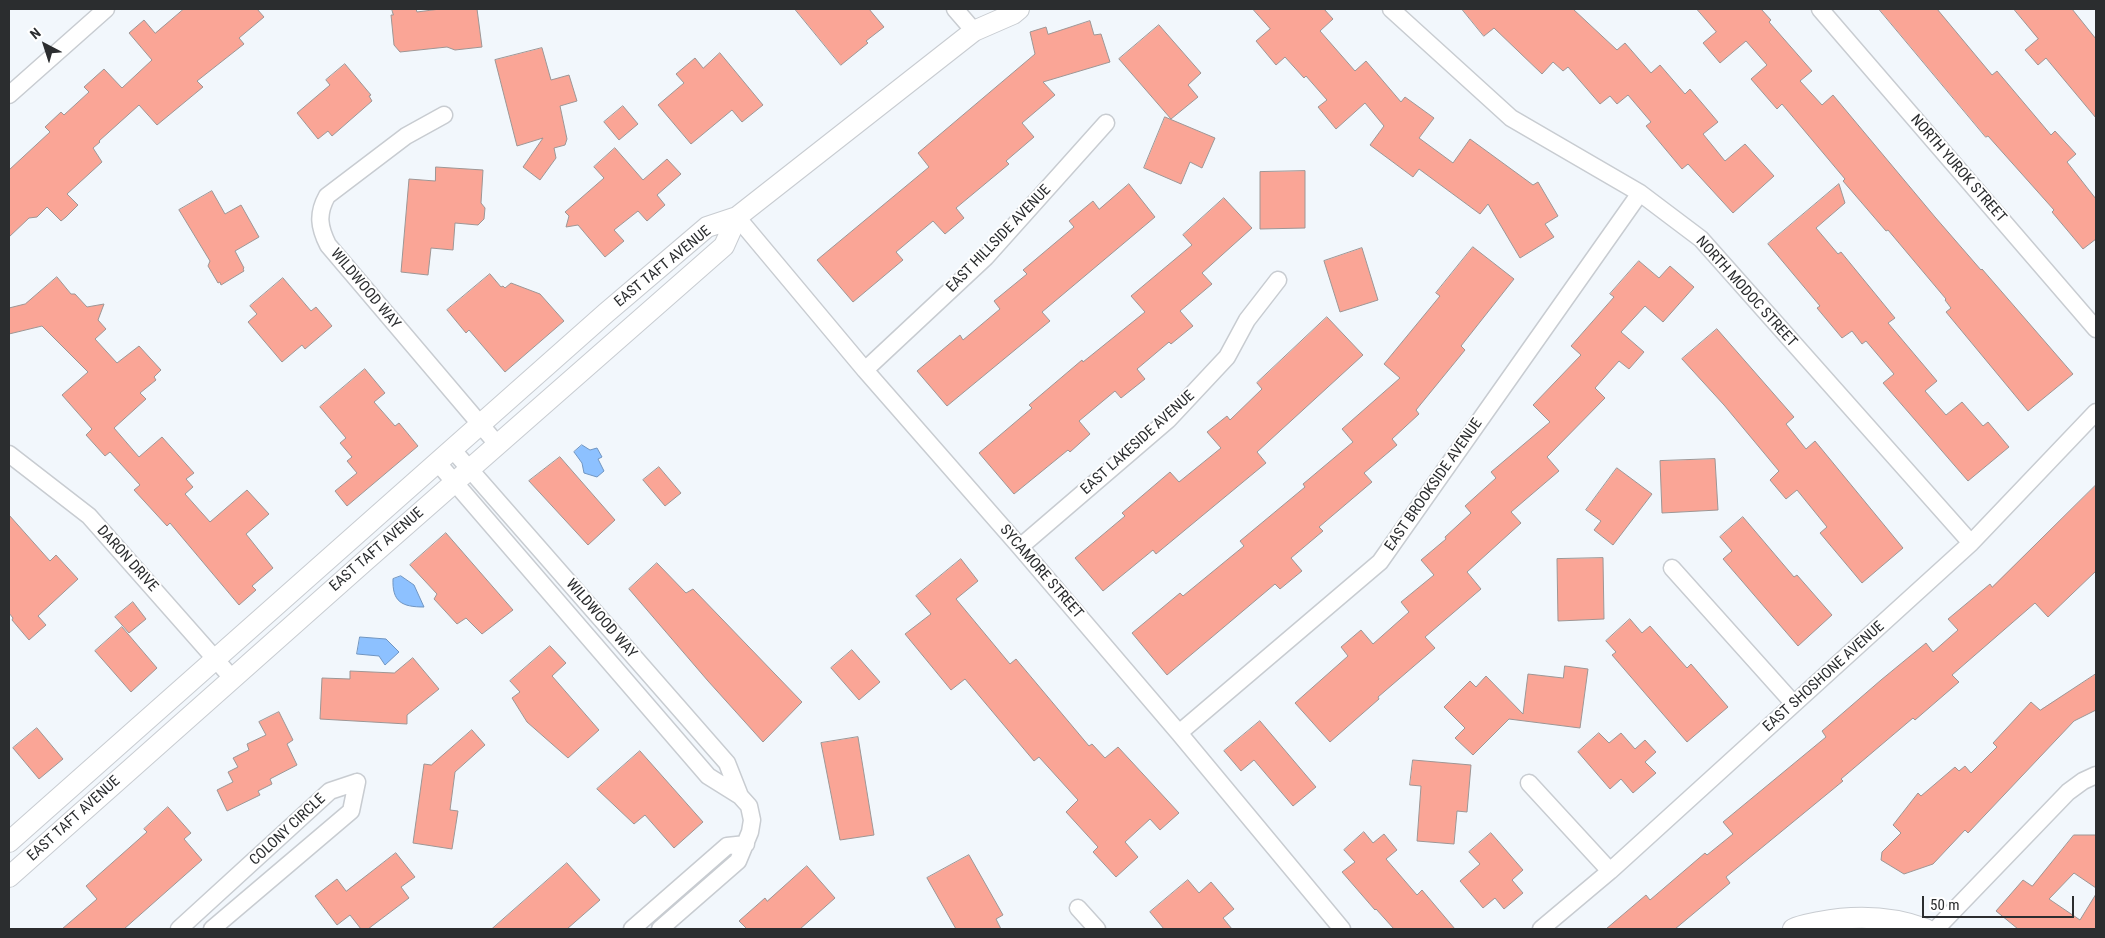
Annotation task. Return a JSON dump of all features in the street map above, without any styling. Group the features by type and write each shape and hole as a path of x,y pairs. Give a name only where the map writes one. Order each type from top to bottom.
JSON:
{"street":[{"path":"9,95 106,9"},
{"path":"955,9 974,31"},
{"name":"EAST TAFT AVENUE","path":"974,31 989,9"},
{"name":"EAST TAFT AVENUE","path":"9,842 606,313 707,228 737,217 974,31 1020,9"},
{"name":"NORTH MODOC STREET","path":"1392,9 1511,118 1640,193 1701,239 1971,543"},
{"name":"NORTH YUROK STREET","path":"1820,9 2096,329"},
{"name":"WILDWOOD WAY","path":"444,115 406,136 327,196 321,206 319,219 328,245 498,444"},
{"name":"EAST HILLSIDE AVENUE","path":"865,370 986,257 1106,124"},
{"name":"EAST BROOKSIDE AVENUE","path":"1179,733 1380,562 1640,193"},
{"name":"EAST TAFT AVENUE","path":"9,877 232,678 724,246 737,217"},
{"name":"SYCAMORE STREET","path":"737,217 865,370 1179,733 1342,929"},
{"name":"EAST LAKESIDE AVENUE","path":"1020,547 1168,420 1227,357 1246,320 1278,280"},
{"name":"EAST SHOSHONE AVENUE","path":"1541,929 1610,871 1971,543 2096,412"},
{"name":"DARON DRIVE","path":"9,454 88,516 232,678"},
{"name":"WILDWOOD WAY","path":"445,456 470,469 727,763 740,796"},
{"name":"WILDWOOD WAY","path":"445,456 455,482 708,776 740,796 749,806 752,820 746,844"},
{"path":"1672,568 1794,704"},
{"path":"567,612 584,599"},
{"path":"1936,929 2068,792 2083,781 2096,775"},
{"name":"COLONY CIRCLE","path":"179,929 330,791 357,782 351,811 212,929"},
{"path":"1529,783 1610,871"},
{"path":"632,929 727,846 746,844"},
{"path":"660,929 738,860 746,844"},
{"path":"246,869 262,886"},
{"path":"1078,908 1097,929"},
{"path":"1793,929 1827,921 1858,917 1887,918 1926,929"}],"water":[{"path":"582,445 590,450 597,448 602,457 598,459 604,471 597,477 584,473 582,463 574,452"},
{"path":"401,576 414,585 424,607 404,604 397,598 394,593 393,579"},
{"path":"360,637 386,639 399,652 385,665 379,656 357,654"}],"building":[{"path":"184,9 257,9 264,17 239,38 244,44 197,81 203,87 157,125 139,105 99,141 93,148 102,162 67,194 78,205 66,217 61,221 47,207 37,217 29,218 9,237 9,170 50,132 45,127 61,112 64,115 89,92 84,87 104,69 122,88 152,60 129,33 144,20 155,33"},
{"path":"392,9 416,9 417,12 440,9 477,9 482,47 455,50 447,47 400,52 394,45"},
{"path":"795,9 869,9 884,27 841,65"},
{"path":"1253,9 1324,9 1333,19 1320,31 1355,71 1366,61 1401,102 1405,97 1434,118 1419,138 1453,163 1470,139 1533,185 1538,182 1558,216 1545,224 1554,237 1520,258 1488,204 1480,214 1419,169 1413,177 1370,145 1384,126 1365,103 1336,129 1318,107 1327,100 1306,76 1304,78 1285,57 1276,65 1256,41 1270,29"},
{"path":"1462,9 1573,9 1617,50 1625,43 1651,73 1660,65 1685,94 1690,89 1718,122 1703,134 1725,161 1745,144 1774,176 1733,213 1688,164 1682,169 1646,126 1651,122 1628,95 1617,104 1610,96 1600,104 1568,67 1563,71 1553,62 1542,74 1494,28 1484,36"},
{"path":"1697,9 1761,9 1771,20 1769,22 1812,71 1800,81 1822,105 1833,95 1935,217 2073,374 2028,411 1946,312 1951,308 1946,299 1888,230 1886,231 1843,181 1845,179 1782,104 1777,109 1751,79 1767,65 1746,41 1720,63 1703,43 1716,32"},
{"path":"1879,9 1937,9 1992,75 1997,71 2051,135 2055,131 2076,154 2067,162 2096,199 2096,239 2083,249 2052,212 2054,210 1988,136 1986,137"},
{"path":"2014,9 2072,9 2096,39 2096,118 2046,58 2038,65 2025,50 2038,39"},
{"path":"1090,21 1094,35 1101,34 1110,62 1043,82 1055,95 1022,123 1034,137 1006,161 1009,164 956,208 964,218 945,234 933,221 896,252 903,260 853,302 817,260 929,167 918,153 1035,54 1030,32 1046,27 1048,34"},
{"path":"1159,25 1201,73 1188,85 1198,97 1171,119 1119,59"},
{"path":"542,48 551,80 569,75 577,101 560,106 567,139 565,145 554,148 556,158 540,180 523,167 543,138 517,146 495,60"},
{"path":"720,53 763,105 742,122 732,110 691,144 658,105 684,83 676,74 695,58 703,68"},
{"path":"345,64 371,95 369,96 372,101 332,136 328,131 318,139 297,113 330,85 326,80"},
{"path":"623,106 638,124 619,140 604,122"},
{"path":"1165,117 1215,138 1202,168 1190,162 1181,184 1144,168"},
{"path":"615,148 643,180 667,159 681,174 657,195 665,205 647,221 638,211 614,230 624,241 605,257 578,225 566,227 569,216 565,212 604,178 594,167"},
{"path":"436,167 483,170 481,203 485,208 484,219 478,225 455,223 453,250 431,248 428,275 401,272 409,179 435,181"},
{"path":"1305,171 1305,228 1260,229 1260,172"},
{"path":"1129,184 1155,217 1042,312 1050,321 947,406 917,371 960,335 963,340 1000,309 994,301 1027,274 1023,270 1074,227 1069,221 1093,201 1099,209"},
{"path":"1839,184 1845,203 1816,228 1838,254 1841,252 1895,318 1888,323 1937,381 1925,391 1946,415 1962,402 1983,426 1988,422 2009,447 1968,481 1883,383 1894,374 1866,341 1862,344 1852,331 1842,338 1817,308 1820,306 1768,244"},
{"path":"212,191 225,214 241,205 259,237 235,251 244,271 221,285 208,266 210,261 179,210"},
{"path":"1224,198 1252,228 1202,273 1212,284 1180,311 1193,326 1171,344 1169,342 1137,369 1145,379 1121,398 1115,391 1079,421 1090,434 1070,452 1068,450 1014,494 979,453 1032,408 1029,405 1082,360 1083,362 1145,312 1131,296 1192,245 1183,235"},
{"path":"1473,247 1514,279 1461,346 1465,350 1416,410 1419,414 1392,439 1397,445 1364,473 1372,482 1319,527 1323,531 1291,558 1302,571 1280,589 1275,584 1167,675 1132,633 1180,593 1183,596 1244,546 1240,541 1305,487 1303,484 1353,442 1342,429 1400,378 1384,364 1440,296 1436,293"},
{"path":"1362,248 1378,300 1340,312 1324,261"},
{"path":"1639,261 1659,278 1670,266 1694,287 1663,322 1645,306 1621,332 1644,352 1629,369 1619,361 1595,388 1605,398 1547,457 1559,471 1511,512 1521,523 1467,572 1481,589 1425,637 1435,648 1378,697 1379,699 1330,742 1295,703 1348,656 1341,647 1361,630 1373,644 1409,612 1401,602 1434,575 1421,560 1446,539 1445,537 1471,513 1465,506 1496,478 1491,472 1550,422 1533,405 1581,355 1571,346 1614,297 1610,294"},
{"path":"490,274 501,287 505,288 511,283 540,294 564,321 505,372 469,330 466,333 447,310"},
{"path":"57,277 71,294 75,294 87,307 104,304 98,320 106,329 95,339 117,363 139,346 161,370 154,377 156,380 140,393 146,399 114,428 139,457 162,437 194,473 186,479 193,487 185,494 210,522 247,490 269,514 246,534 273,568 252,586 256,590 239,605 170,523 167,526 134,490 140,485 110,452 105,456 86,435 92,429 62,395 88,372 42,326 9,334 9,308 25,304"},
{"path":"283,278 311,311 316,307 332,326 305,349 302,345 282,362 248,322 257,314 250,306"},
{"path":"1327,317 1363,355 1257,452 1266,463 1156,554 1153,550 1103,591 1075,558 1125,516 1122,513 1170,472 1179,482 1221,448 1207,432 1227,416 1230,420 1262,389 1257,383"},
{"path":"1717,329 1794,417 1786,424 1806,449 1815,441 1903,548 1862,583 1820,533 1827,527 1797,490 1786,499 1770,480 1779,471 1724,405 1682,359"},
{"path":"365,369 385,393 374,402 395,426 399,423 418,446 347,506 335,491 357,473 347,461 352,457 340,443 346,438 320,407"},
{"path":"560,457 615,520 588,545 529,481"},
{"path":"1715,459 1718,510 1662,513 1660,461"},
{"path":"659,467 681,493 665,506 643,480"},
{"path":"1617,468 1652,494 1613,545 1594,530 1601,521 1586,510"},
{"path":"2096,485 2096,571 2048,617 2035,603 1952,675 1959,682 1915,720 1913,718 1841,779 1843,781 1726,877 1730,883 1675,929 1606,929 1646,895 1650,900 1705,853 1707,855 1733,834 1723,822 1826,737 1822,731 1926,643 1933,652 1958,630 1948,619 1990,584 1992,587"},
{"path":"9,515 50,561 56,555 78,579 38,616 46,625 29,640 12,620 13,618 9,613"},
{"path":"1743,517 1794,577 1797,575 1832,615 1798,646 1723,559 1732,551 1720,537"},
{"path":"446,533 513,610 482,634 466,618 457,624 434,599 437,594 410,565"},
{"path":"1603,558 1604,619 1558,621 1557,559"},
{"path":"961,559 978,581 956,599 1010,664 1016,659 1089,746 1092,744 1105,758 1118,747 1179,813 1160,830 1150,819 1125,842 1138,857 1116,877 1093,852 1098,847 1066,812 1078,800 1039,757 1034,761 965,679 951,690 905,634 931,614 916,596"},
{"path":"657,563 686,593 693,589 802,702 763,742 629,589"},
{"path":"133,602 146,619 129,633 115,617"},
{"path":"1630,619 1642,633 1650,626 1687,668 1691,664 1728,707 1687,742 1612,655 1616,652 1606,641"},
{"path":"122,627 157,668 131,692 95,651"},
{"path":"550,646 566,663 552,676 599,730 568,758 527,722 512,698 520,692 510,681"},
{"path":"852,650 880,682 859,700 831,668"},
{"path":"413,658 439,689 407,715 407,724 320,719 322,678 350,679 350,671 394,673"},
{"path":"1565,666 1588,669 1580,728 1509,719 1473,755 1455,738 1465,728 1444,707 1470,681 1476,687 1486,676 1523,714 1528,674 1563,678"},
{"path":"2096,674 2096,710 2074,721 1968,833 1965,830 1933,864 1904,874 1881,860 1882,852 1901,833 1893,825 1918,793 1921,796 1955,767 1959,771 1965,766 1971,773 1997,747 1993,743 2031,702 2040,710"},
{"path":"279,712 293,740 287,744 297,765 270,779 272,784 258,791 260,795 227,811 217,790 233,782 228,772 238,767 233,758 249,750 247,744 266,735 259,722"},
{"path":"1260,721 1316,787 1293,806 1254,760 1241,771 1224,751"},
{"path":"37,728 63,759 39,779 13,748"},
{"path":"472,730 485,745 455,772 450,810 458,811 452,849 413,843 424,764 431,765"},
{"path":"1599,733 1609,743 1621,733 1635,749 1645,740 1656,752 1645,762 1656,773 1633,793 1621,779 1610,789 1578,752"},
{"path":"858,737 874,835 840,840 821,743"},
{"path":"640,751 703,822 674,848 645,815 634,824 597,789"},
{"path":"1413,760 1471,765 1467,812 1457,811 1454,844 1417,841 1421,786 1410,785"},
{"path":"168,807 191,833 184,839 202,860 124,929 62,929 97,899 86,886 147,832 144,829"},
{"path":"1364,832 1373,843 1384,834 1397,850 1386,859 1417,895 1422,890 1455,929 1394,929 1375,910 1342,872 1355,862 1344,850"},
{"path":"1491,833 1523,870 1512,880 1523,893 1504,909 1495,898 1483,908 1460,881 1480,864 1469,852"},
{"path":"2074,835 2096,835 2096,888 2074,873 2049,899 2080,920 2096,894 2096,929 2018,929 1996,911 2023,880 2032,886"},
{"path":"396,853 415,877 401,887 409,898 368,929 361,929 350,915 337,925 315,896 337,879 346,891"},
{"path":"969,855 1003,915 996,919 1001,929 956,929 927,878"},
{"path":"567,863 600,900 567,929 492,929"},
{"path":"807,866 835,898 800,929 747,929 739,921 765,898 767,901"},
{"path":"1188,880 1199,893 1211,882 1234,909 1223,918 1232,929 1164,929 1150,912"}]}
